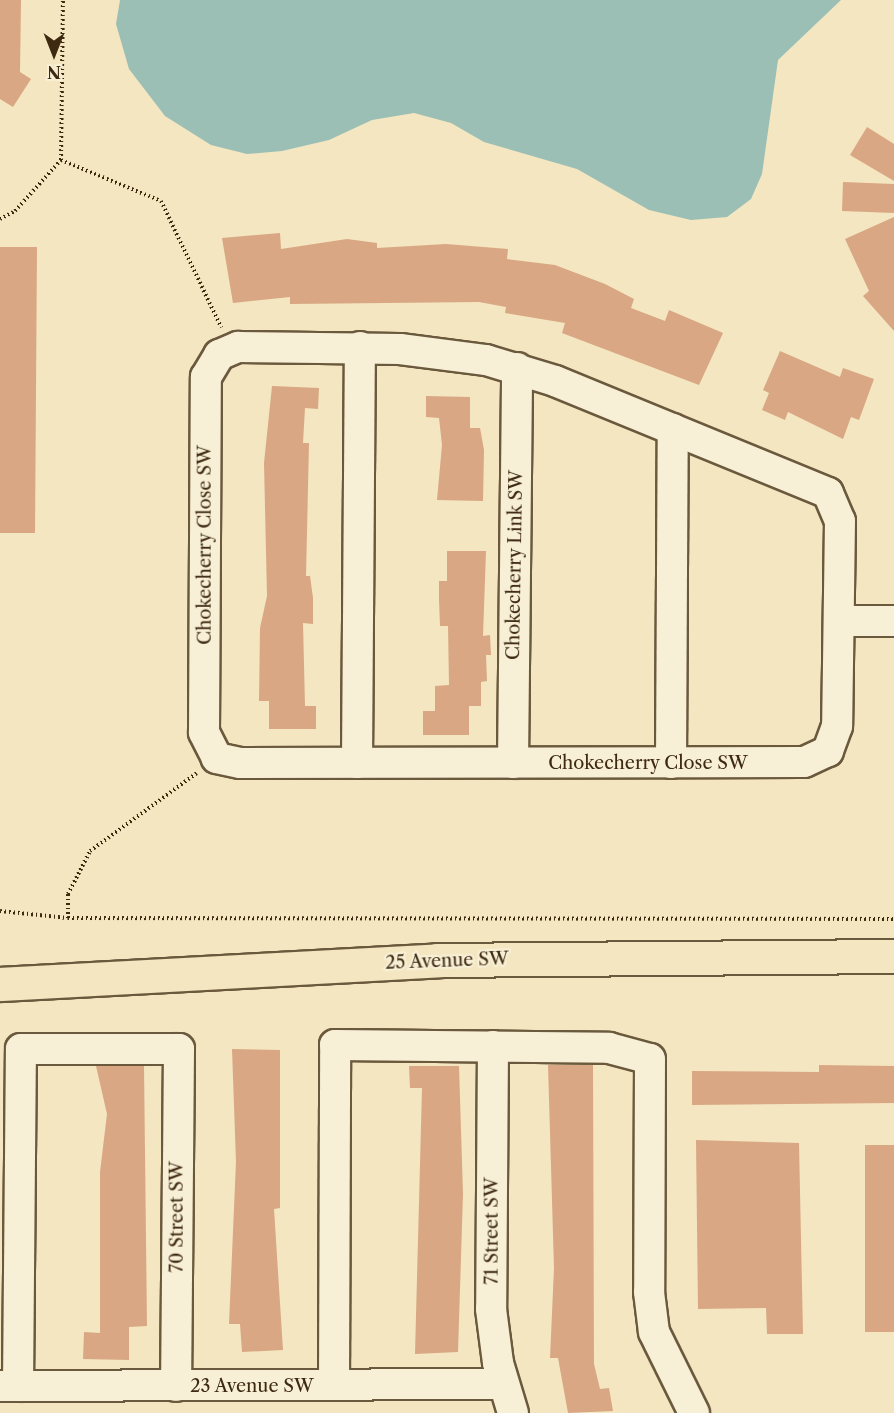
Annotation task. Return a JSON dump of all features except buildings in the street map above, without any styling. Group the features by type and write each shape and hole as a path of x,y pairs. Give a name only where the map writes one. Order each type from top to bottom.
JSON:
{"main road":[{"name":"25 Avenue SW","path":"0,984 437,960 894,956"}],"street":[{"name":"Chokecherry Close SW","path":"360,347 457,354 517,368 817,485 836,501 839,621 837,726 828,751 804,762 240,763 217,758 204,732 206,377 212,361 230,350 360,347"},
{"path":"357,763 360,347"},
{"name":"Chokecherry Link SW","path":"513,763 517,368"},
{"path":"671,763 673,429"},
{"path":"839,621 894,621"},
{"path":"334,1385 335,1045 609,1048 649,1055 649,1292 654,1332 694,1413"},
{"name":"71 Street SW","path":"493,1046 491,1309 503,1384 513,1413"},
{"name":"70 Street SW","path":"9,1386 21,1049 178,1049 176,1386"},
{"name":"23 Avenue SW","path":"9,1386 503,1384"}],"path":[{"path":"0,219 15,212 61,160 63,0"},
{"path":"61,160 161,201 230,350"},
{"path":"68,918 68,894 90,851 217,758"},
{"path":"0,910 68,918 894,919"}],"water":[{"path":"120,0 841,0 778,60 762,174 751,199 727,217 691,220 649,210 577,169 484,142 451,123 414,113 372,120 329,140 282,151 247,154 211,145 165,116 129,69 116,24"}]}
